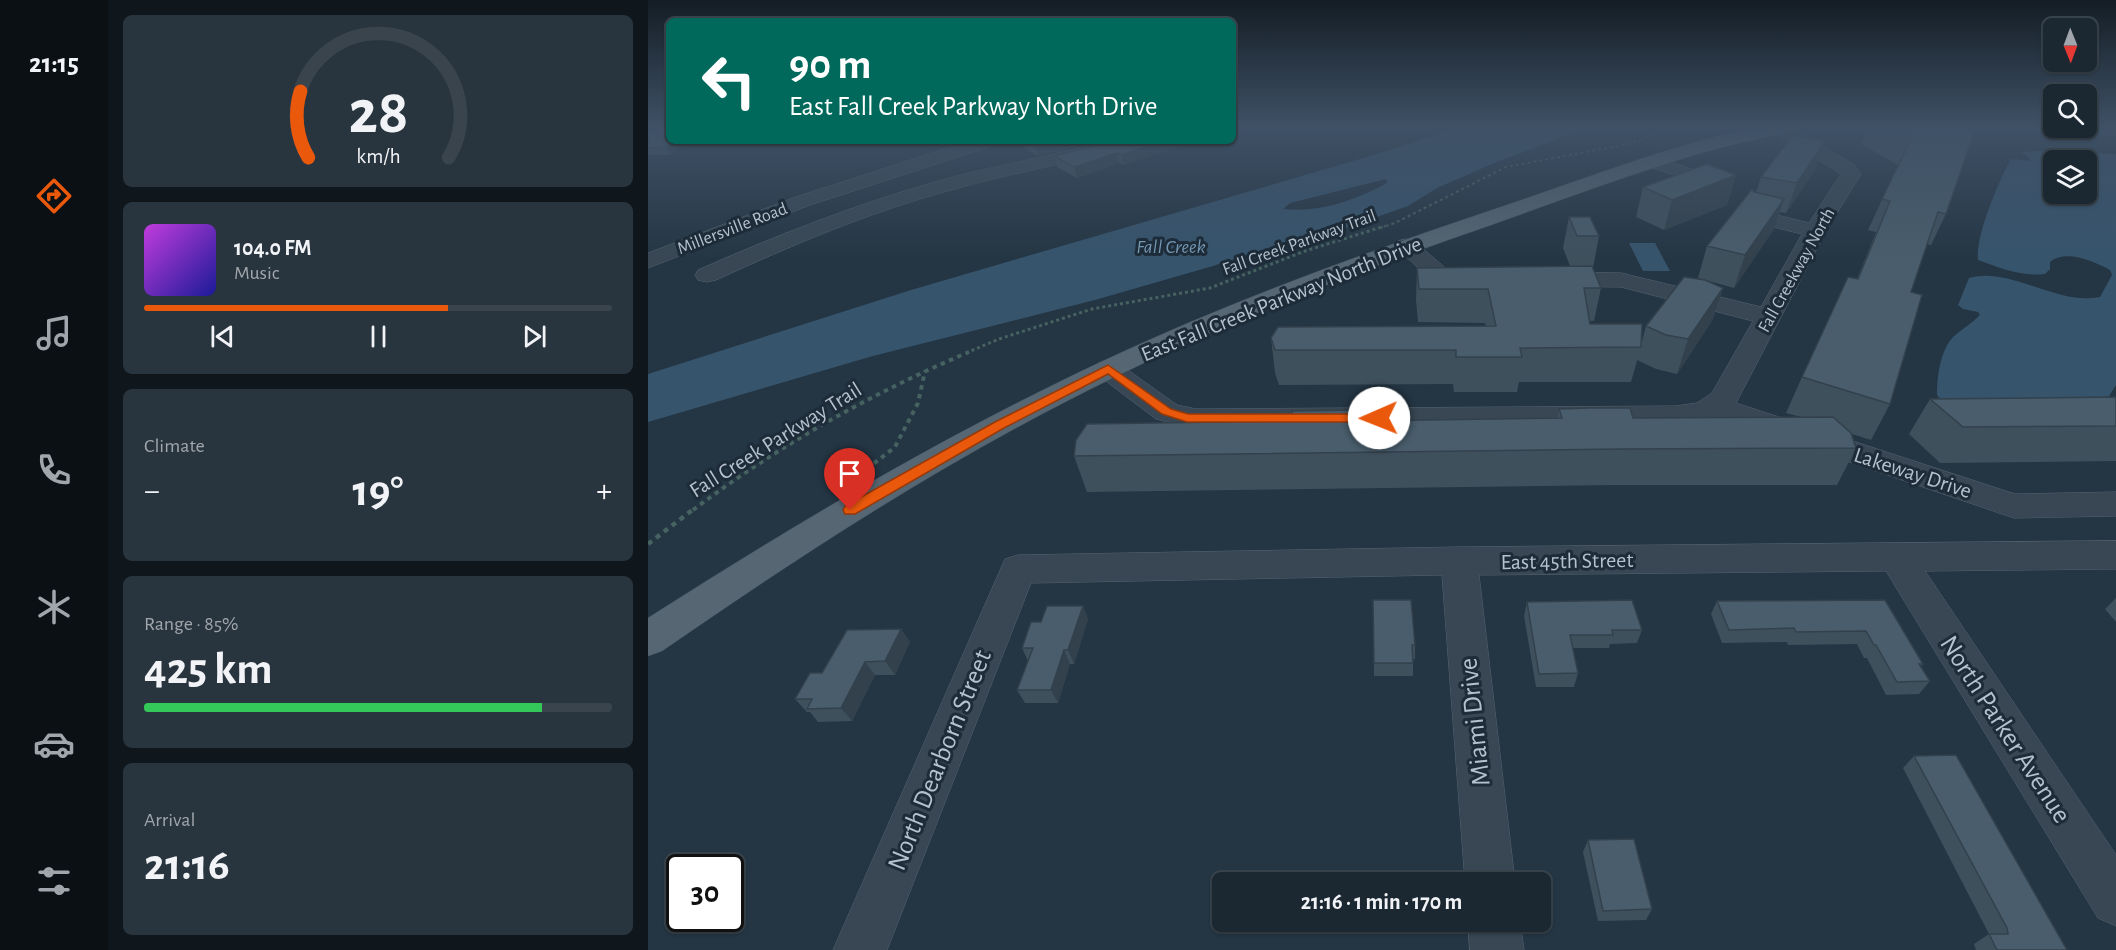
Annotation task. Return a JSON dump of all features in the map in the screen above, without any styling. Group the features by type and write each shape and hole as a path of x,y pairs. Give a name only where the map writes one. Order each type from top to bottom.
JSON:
{"main road":[{"name":"East Fall Creek Parkway North Drive","path":"648,639 850,510 999,425 1108,369 1258,303 1406,246 1630,170"}],"street":[{"name":"Millersville Road","path":"648,261 756,218 899,170"},
{"path":"707,274 799,235 942,186 1012,170"},
{"path":"1677,170 1717,185"},
{"name":"Fall Creekway North","path":"1715,406 1724,398 1815,231 1850,172 1848,170"},
{"path":"1753,215 1815,231"},
{"path":"756,218 799,235"},
{"path":"1406,246 1444,279 1492,279"},
{"path":"1527,279 1621,280 1769,317"},
{"path":"1108,369 1167,412 1196,419 1676,416 1697,414 1715,406"},
{"name":"Lakeway Drive","path":"1715,406 2014,506 2116,504"},
{"name":"East 45th Street","path":"1018,569 1459,561 2116,555"},
{"name":"North Parker Avenue","path":"1896,557 2116,900"},
{"name":"Miami Drive","path":"1459,561 1489,872"},
{"name":"North Dearborn Street","path":"860,950 1018,569"},
{"path":"1495,932 1497,950"}],"path":[{"name":"Fall Creek Parkway Trail","path":"648,544 718,490 798,439 905,379 999,339 1092,309 1210,288 1237,279 1305,251 1395,223 1499,170"},
{"path":"861,473 895,447 918,403 925,371"}],"water":[{"name":"Fall Creek","path":"1321,170 1477,170 1437,188 1408,206 1345,228 1283,243 1095,300 873,356 648,422 648,374 911,290","holes":["1386,179 1387,183 1363,195 1324,207 1283,209 1290,203"]},
{"path":"2005,170 2043,170 2043,204 2097,204 2097,170 2116,170 2116,385 2092,424 1946,406 1937,395 1939,372 1945,349 1954,336 1980,315 1978,312 1963,309 1958,305 1969,278 2001,277 2050,292 2084,298 2100,297 2112,275 2110,270 2072,256 2056,258 2050,262 2050,269 2045,274 2036,275 2011,271 1978,260 1984,223"},
{"path":"1629,243 1655,243 1670,271 1643,271"}],"building":[{"path":"1689,170 1724,170 1736,175 1672,200 1643,187"},
{"path":"1766,170 1805,170 1797,183 1761,177"},
{"path":"1896,170 1961,170 1946,214 1938,212 1911,292 1922,295 1890,404 1802,377 1848,277 1858,279 1890,201 1882,199"},
{"path":"1752,189 1754,192 1784,199 1745,255 1707,246"},
{"path":"1569,217 1590,217 1599,236 1577,236"},
{"path":"1592,266 1601,288 1584,288 1590,324 1642,324 1641,347 1520,348 1522,357 1456,357 1456,350 1275,350 1271,338 1278,327 1496,326 1488,289 1419,289 1417,268"},
{"path":"1684,277 1705,280 1723,288 1688,339 1666,335 1646,326"},
{"path":"2116,397 2116,426 1963,427 1930,399"},
{"path":"1630,408 1633,418 1833,417 1851,433 1856,448 1074,456 1076,440 1087,424 1291,421 1292,411 1361,410 1361,421 1562,418 1559,409"},
{"path":"1373,600 1411,600 1415,645 1412,645 1413,663 1374,663"},
{"path":"1632,600 1642,630 1612,630 1613,635 1570,635 1578,673 1539,674 1527,602"},
{"path":"1885,600 1923,664 1919,664 1930,681 1897,682 1866,631 1796,632 1794,628 1729,630 1717,601"},
{"path":"1047,606 1083,606 1068,650 1064,650 1051,690 1017,690 1033,648 1022,648 1031,622 1041,622"},
{"path":"901,629 885,661 865,662 841,708 807,709 812,699 795,699 810,673 822,673 847,630"},
{"path":"1956,755 2067,950 1997,950 1989,934 2008,934 2007,928 1914,756"},
{"path":"1634,839 1652,909 1603,911 1588,840"}],"route":[{"path":"850,510 999,425 1108,369 1167,412 1187,418 1379,418"}]}
